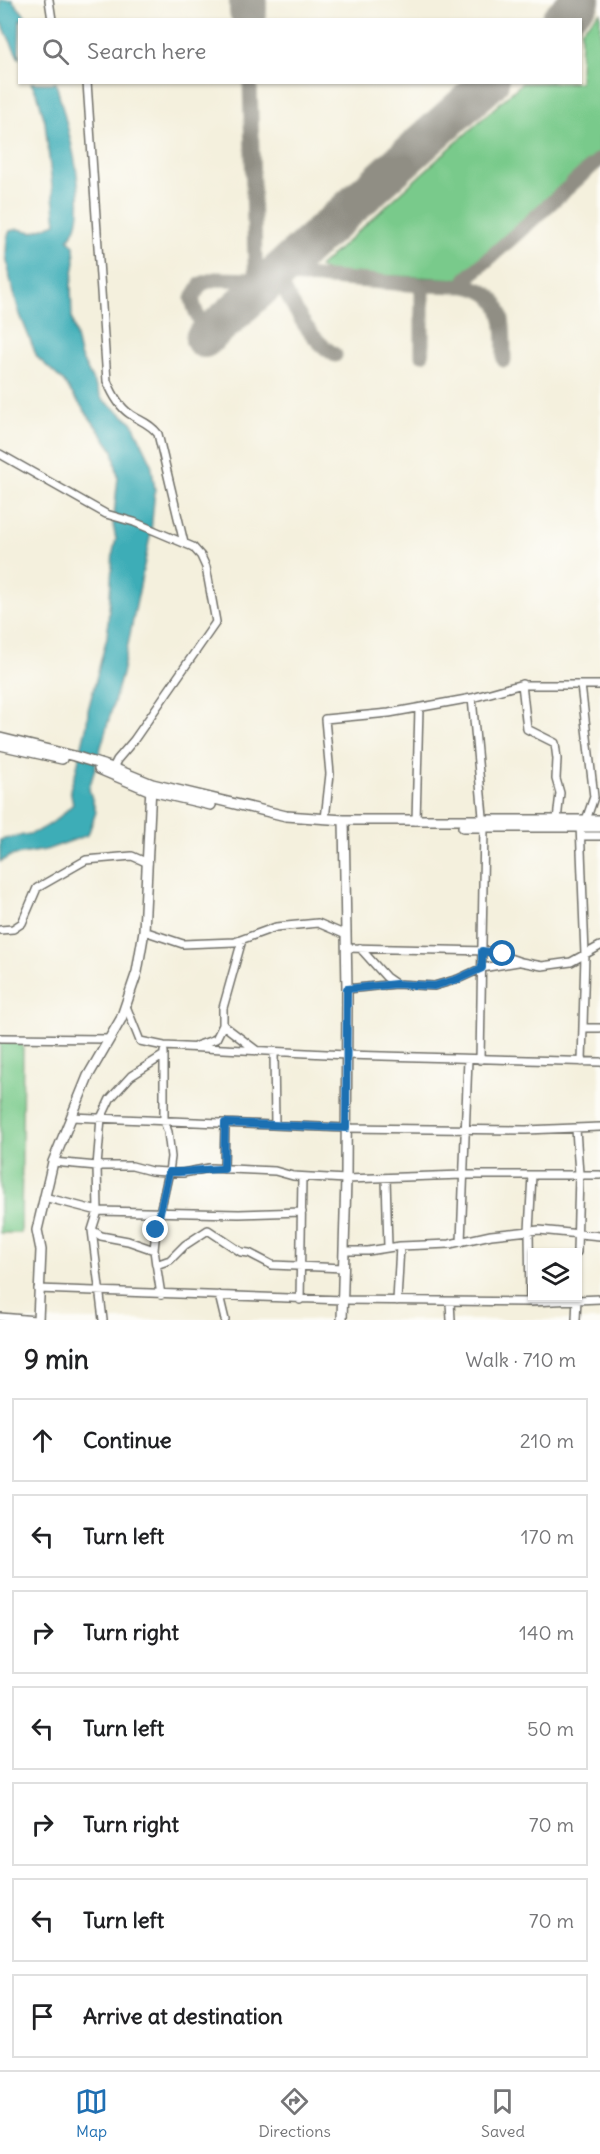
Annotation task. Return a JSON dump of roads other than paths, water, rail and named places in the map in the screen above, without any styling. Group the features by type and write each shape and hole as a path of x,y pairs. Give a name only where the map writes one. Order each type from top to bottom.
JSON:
{"street":[{"path":"49,0 52,18"},
{"path":"87,84 107,381 113,394 128,413 152,426 158,434 184,543"},
{"path":"0,454 106,514 134,522 193,547 206,567 216,622 113,768"},
{"path":"522,684 527,729 555,743 556,779 560,793 557,820"},
{"path":"325,819 330,774 325,719 419,708 472,698 522,684 600,685"},
{"path":"581,685 594,798 582,826 585,955 582,1062"},
{"path":"472,698 484,824 480,1060"},
{"path":"416,821 419,708"},
{"path":"0,738 98,766 151,788 285,821 344,824 600,827"},
{"path":"0,745 73,759"},
{"path":"98,766 113,768 151,788 286,816 325,819 344,824 416,821 484,824 557,820 582,826 600,836"},
{"path":"0,1317 38,1320 41,1250 37,1230 53,1162 88,1076 126,1006 137,972 144,931 151,788"},
{"path":"582,826 600,820"},
{"path":"342,1320 346,1179 347,989 344,824"},
{"path":"0,930 13,929 22,923 37,888 86,860 132,856 148,863"},
{"path":"144,931 183,944 235,942 276,927 318,923 346,935"},
{"path":"193,1048 216,1039 223,1025 223,1008 242,940"},
{"path":"346,948 496,952 521,962 557,966 571,962 600,946"},
{"path":"360,948 386,977 396,984"},
{"path":"347,989 396,984 434,986 458,979 482,968 521,962"},
{"path":"126,1006 140,1041 164,1051 193,1048 480,1060 600,1062"},
{"path":"223,1025 258,1051"},
{"path":"583,1028 600,1028"},
{"path":"0,1038 108,1039"},
{"path":"103,1320 92,1230 98,1211 97,1166 101,1118 111,1100 131,1076 164,1051"},
{"path":"164,1051 164,1120 170,1147 169,1172 156,1230 154,1250 156,1265 170,1260 185,1245 208,1230 241,1252 249,1253 265,1263 344,1268"},
{"path":"274,1052 274,1125"},
{"path":"461,1242 468,1059"},
{"path":"71,1117 346,1128 600,1128"},
{"path":"224,1169 225,1123"},
{"path":"576,1129 579,1174 577,1248"},
{"path":"53,1162 132,1166 151,1171 183,1173 199,1169 275,1171 293,1176 346,1179 463,1175 600,1175"},
{"path":"529,1248 532,1175"},
{"path":"300,1300 302,1177"},
{"path":"386,1178 388,1247"},
{"path":"44,1197 98,1211 239,1214 302,1212"},
{"path":"92,1230 101,1236 128,1241 154,1250"},
{"path":"344,1251 368,1251 388,1247 461,1242 491,1235 529,1231 600,1236"},
{"path":"398,1301 400,1246"},
{"path":"154,1250 161,1295"},
{"path":"38,1289 300,1300 528,1302"},
{"path":"219,1295 225,1320"},
{"path":"582,1298 600,1299"},
{"path":"450,1302 451,1320"},
{"path":"576,1320 577,1302"}],"water":[{"path":"0,0 12,0 27,18 18,18 18,57 0,20"},
{"path":"32,84 56,84 74,155 79,212 76,227 68,239 74,246 75,262 71,285 72,319 80,355 102,399 132,422 151,462 155,489 151,532 122,674 89,789 96,812 88,835 46,850 10,856 0,862 0,840 41,829 73,804 70,789 107,637 116,539 113,525 118,477 113,450 63,381 37,357 19,312 10,279 6,255 7,238 10,231 18,229 33,232 56,223 45,122 38,96"}]}
